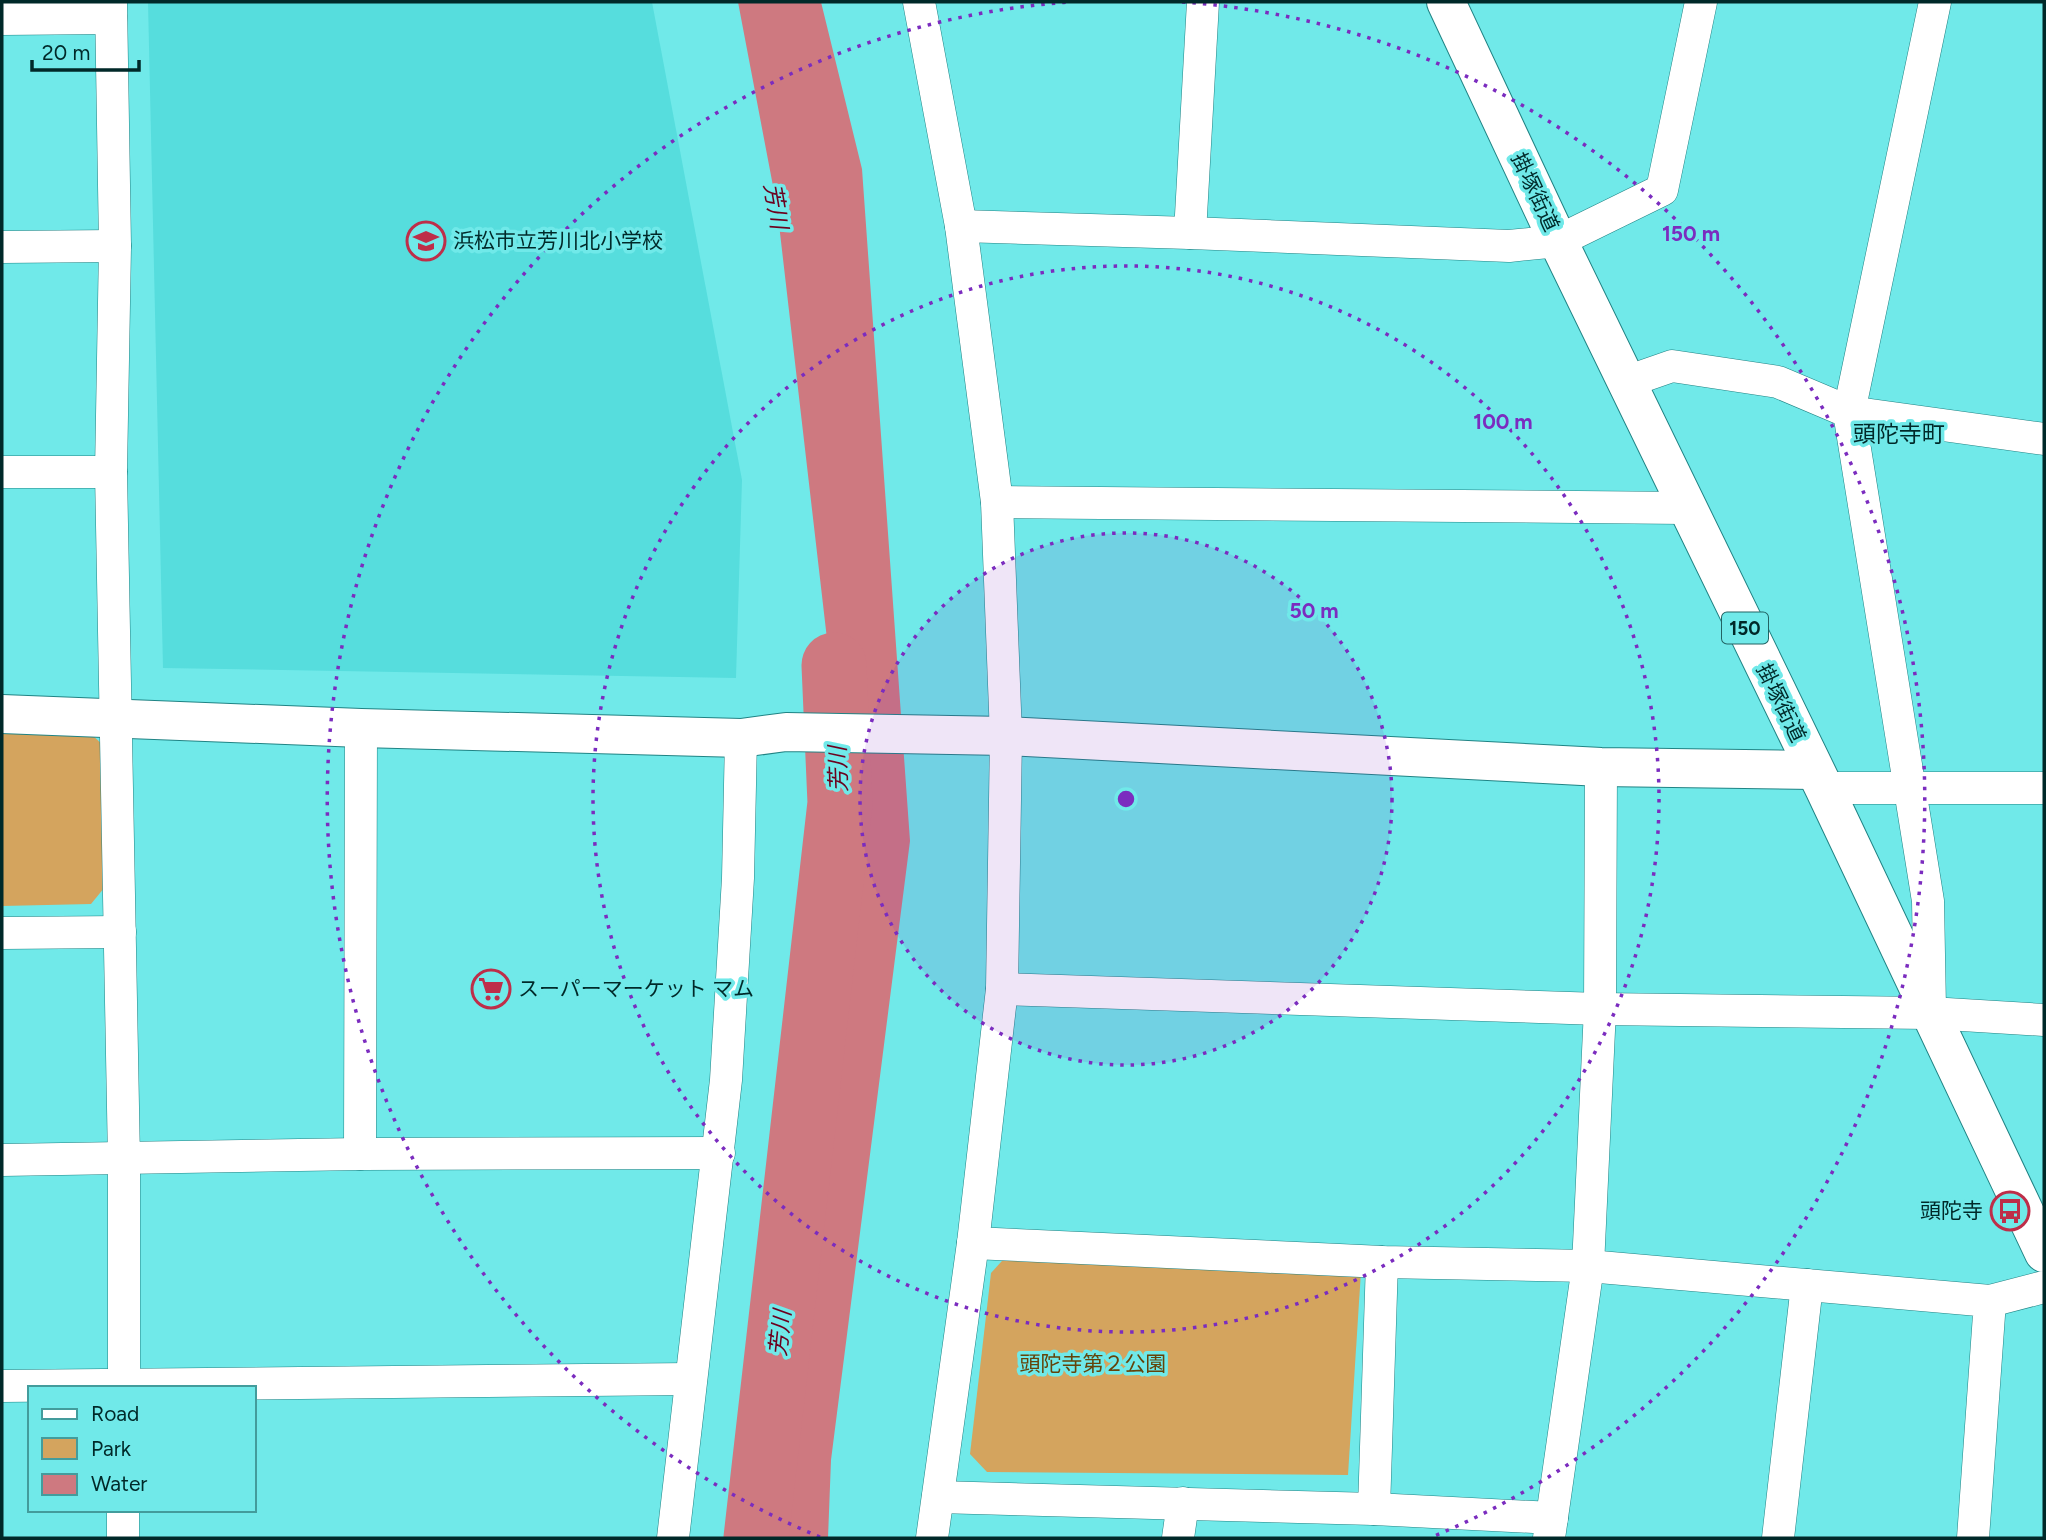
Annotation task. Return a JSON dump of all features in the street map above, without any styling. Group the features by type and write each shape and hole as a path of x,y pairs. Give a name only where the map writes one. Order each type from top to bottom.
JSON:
{"main road":[{"name":"掛塚街道","path":"1446,2 2044,1253"},
{"path":"2,714 361,729 741,738 786,732 1006,736 1819,779"}],"street":[{"path":"919,2 961,226 997,502 1006,736 1002,989 973,1243 932,1538"},
{"path":"1190,233 1203,2"},
{"path":"961,226 1509,246 1558,241 1662,190 1701,2"},
{"path":"1930,1013 1928,901 1849,412 1935,2"},
{"path":"2,19 111,10 115,246 111,472 124,1160 124,1386"},
{"path":"2,247 115,246"},
{"path":"1626,382 1672,366 1778,382 1849,412 2044,439"},
{"path":"2,472 111,472"},
{"path":"997,502 1686,508"},
{"path":"360,1154 361,729"},
{"path":"673,1538 719,1153 738,877 741,738"},
{"path":"938,1497 1374,1509 1550,1528 1588,1266 1600,1009 1601,766"},
{"path":"1819,779 1910,787 2044,788"},
{"path":"2,933 120,932"},
{"path":"1002,989 1600,1009 1930,1013 2044,1020"},
{"path":"2,1160 360,1154 719,1153"},
{"path":"973,1243 1382,1262 1588,1266 1990,1301 2044,1287"},
{"path":"1374,1509 1382,1262"},
{"path":"1778,1538 1807,1285"},
{"path":"1973,1538 1990,1301"},
{"path":"195,1386 691,1379"},
{"path":"2,1386 28,1386"},
{"path":"1178,1538 1183,1503"},
{"path":"123,1512 123,1538"}],"shaded area":[{"name":"浜松市立芳川北小学校","path":"148,2 652,2 742,480 736,678 163,668"}],"green space":[{"path":"2,728 89,732 105,747 109,882 91,904 2,906"},
{"name":"頭陀寺第２公園","path":"1011,1251 1361,1271 1348,1475 987,1472 970,1454 991,1273"}],"water":[{"path":"738,2 821,2 862,169 910,841 831,1460 828,1538 756,1538 849,829 777,207"}],"waterway":[{"name":"芳川","path":"756,1538 840,803 834,665"}],"place":[{"name":"浜松市立芳川北小学校","path":"426,241"},
{"name":"スーパーマーケット マム","path":"491,989"},
{"name":"頭陀寺","path":"2010,1211"}],"district":[{"name":"頭陀寺町","path":"1899,434"}]}
